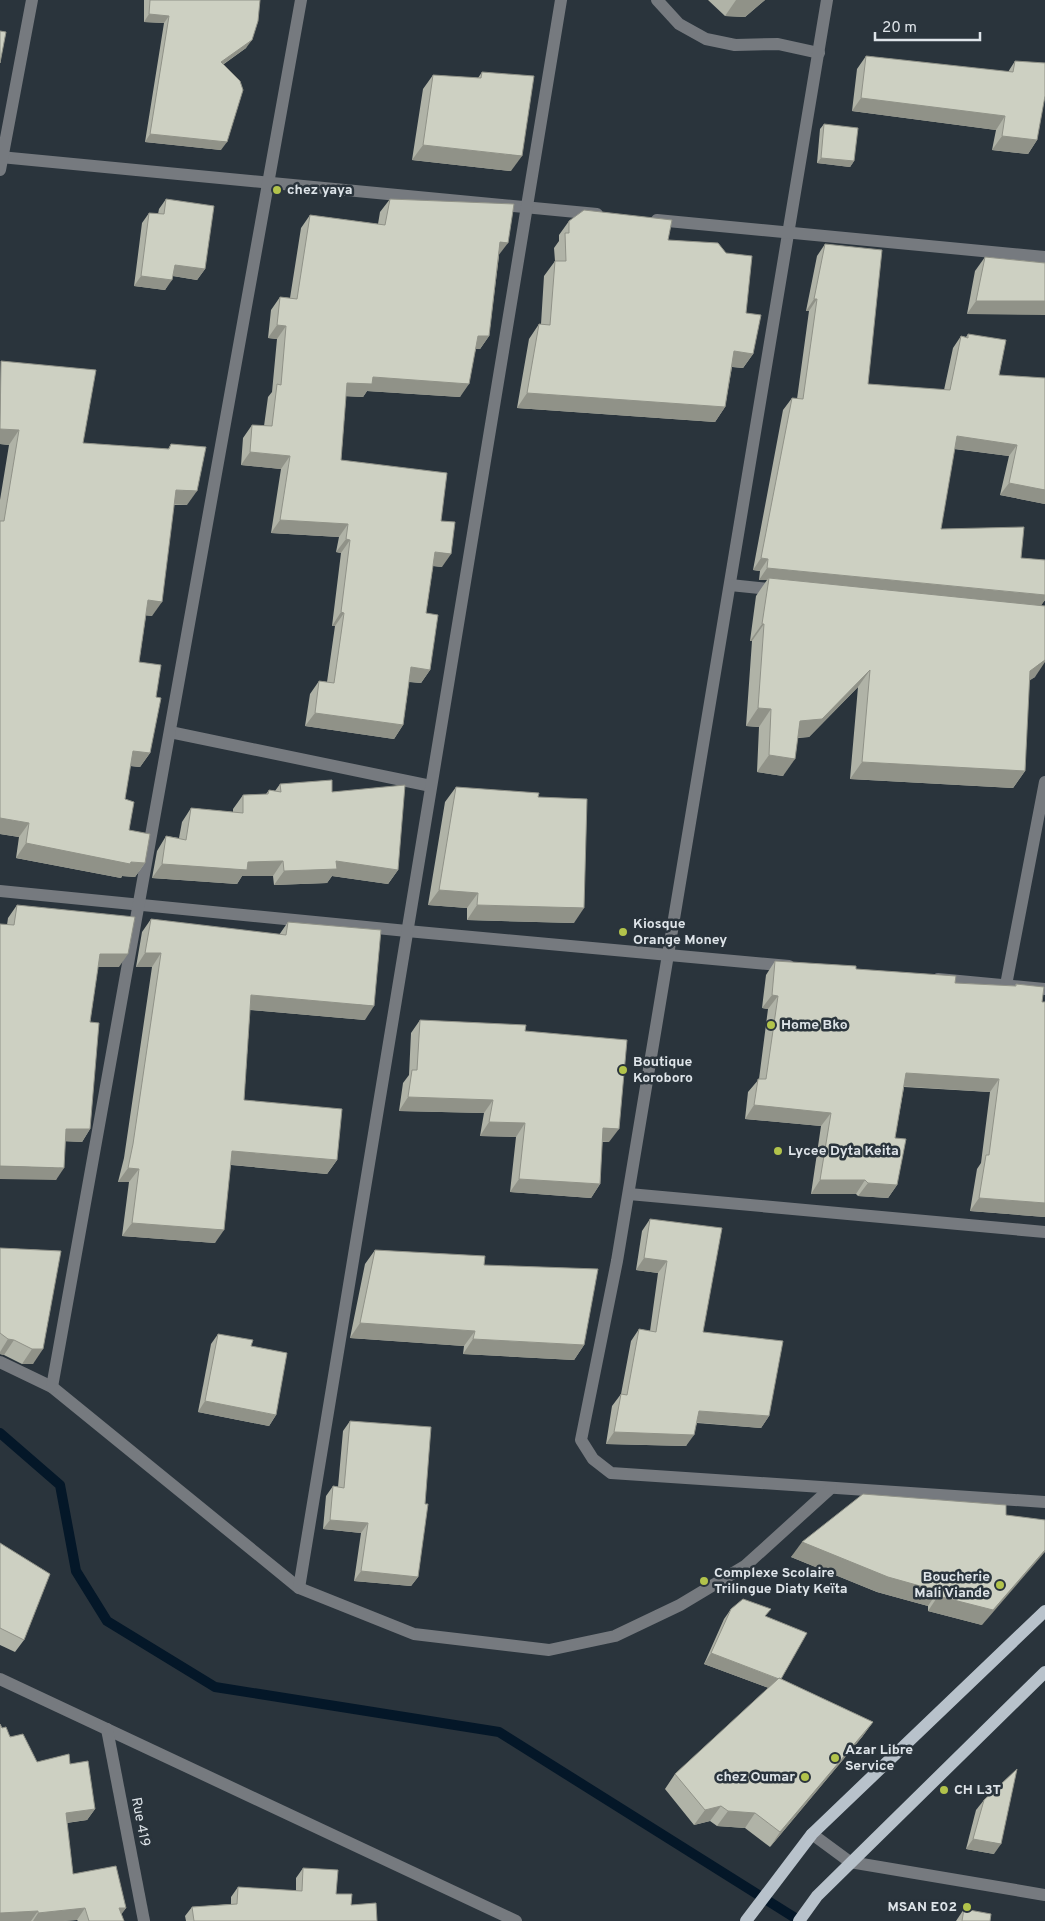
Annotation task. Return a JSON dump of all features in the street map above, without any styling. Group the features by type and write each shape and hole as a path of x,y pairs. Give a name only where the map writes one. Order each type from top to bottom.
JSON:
{"main road":[{"path":"746,1920 812,1834 1045,1611"},
{"path":"800,1921 817,1896 850,1862 1045,1672"}],"street":[{"path":"32,0 1,161 268,182 614,216"},
{"path":"52,1387 301,0"},
{"path":"299,1588 561,0"},
{"path":"657,0 679,24 706,39 735,45 778,44 819,53"},
{"path":"828,0 629,1194 581,1440 593,1459 611,1473 1045,1502"},
{"path":"643,218 1045,257"},
{"path":"730,585 789,591"},
{"path":"170,732 431,786"},
{"path":"1006,985 1045,782"},
{"path":"0,891 798,967"},
{"path":"926,978 1045,989"},
{"path":"629,1194 1045,1232"},
{"path":"0,1362 52,1387 299,1588 414,1634 549,1650 615,1636 680,1606 744,1566 830,1488"},
{"path":"0,1679 516,1921"},
{"name":"Rue 419","path":"107,1729 144,1921"},
{"path":"812,1834 850,1862 1045,1894"}],"building":[{"path":"150,0 260,0 258,21 252,40 221,62 240,81 243,90 227,142 150,134 169,16 149,14"},
{"path":"0,31 6,32 0,63"},
{"path":"866,56 1013,72 1015,61 1045,63 1045,96 1037,140 1002,136 1005,116 861,98"},
{"path":"482,72 534,76 522,156 423,145 433,75 481,78"},
{"path":"824,124 858,128 854,161 821,158"},
{"path":"166,199 214,206 205,269 175,265 172,280 141,276 149,213 164,214"},
{"path":"390,199 514,204 508,243 500,242 489,336 478,336 469,384 373,377 372,384 347,383 341,460 447,473 441,521 455,522 451,554 435,552 426,613 438,615 430,670 411,667 403,725 315,713 319,681 334,683 344,613 341,612 350,540 346,539 348,524 280,520 290,456 250,452 252,425 272,426 277,384 281,385 286,326 277,325 280,297 297,299 310,215 385,225"},
{"path":"584,210 672,220 668,240 718,243 726,253 752,256 746,313 761,315 753,354 734,351 725,407 527,393 539,324 550,325 555,261 566,261 565,233 569,233 569,221"},
{"path":"825,244 882,250 868,384 950,390 961,336 968,338 968,334 1006,340 999,375 1045,378 1045,490 1009,483 1017,445 957,436 941,529 1024,527 1021,558 1045,560 1045,595 767,568 768,559 761,558 792,398 803,399 817,299 814,299"},
{"path":"985,257 1045,263 1045,301 976,301"},
{"path":"1,361 96,370 83,443 169,449 171,444 206,447 197,491 176,490 162,602 148,600 139,662 161,665 156,697 161,698 150,753 133,751 125,799 134,802 129,830 150,834 145,863 131,862 130,864 26,843 29,823 0,818 0,521 4,521 19,430 0,429"},
{"path":"769,578 1045,606 1045,660 1030,671 1025,771 862,762 870,670 822,719 800,721 795,759 769,755 771,709 758,708 764,624 762,624"},
{"path":"332,780 332,792 405,785 398,870 336,861 337,869 284,871 283,861 248,862 247,870 162,864 166,836 186,840 191,808 243,813 243,795 268,794 269,790 281,792 280,784"},
{"path":"456,787 539,793 538,797 587,799 584,908 477,905 478,893 439,890"},
{"path":"17,905 135,917 128,954 100,954 90,1022 99,1023 90,1129 66,1129 64,1168 0,1166 0,924 14,925"},
{"path":"151,919 286,935 288,922 381,930 374,1006 251,995 244,1100 342,1109 337,1160 232,1151 224,1230 132,1223 139,1169 128,1168 161,953 145,953"},
{"path":"775,961 856,966 856,969 956,976 955,983 1016,986 1016,984 1044,987 1042,1002 1045,1002 1045,1203 979,1198 986,1155 989,1155 999,1079 906,1073 895,1138 906,1139 897,1185 868,1183 865,1180 820,1180 831,1113 754,1105 758,1079 766,1079 778,996 772,995"},
{"path":"420,1020 526,1025 525,1031 627,1040 619,1129 603,1128 600,1184 519,1179 525,1123 489,1122 493,1100 408,1097 412,1070 417,1070"},
{"path":"650,1219 722,1228 703,1332 783,1341 769,1416 699,1411 694,1435 614,1432 621,1394 627,1395 639,1329 656,1332 667,1261 644,1258"},
{"path":"0,1248 61,1251 43,1349 32,1349 8,1339 0,1333"},
{"path":"375,1250 485,1256 484,1265 598,1269 584,1345 473,1339 475,1331 360,1323"},
{"path":"218,1334 253,1340 251,1346 287,1353 276,1415 205,1401"},
{"path":"350,1421 431,1427 425,1504 428,1504 418,1577 361,1571 368,1523 330,1520 333,1486 344,1488"},
{"path":"863,1494 1006,1505 1006,1515 1045,1520 1045,1550 993,1610 938,1596 938,1591 888,1577 802,1542"},
{"path":"0,1543 50,1574 24,1640 0,1628"},
{"path":"743,1599 771,1609 765,1616 807,1633 781,1679 711,1653 731,1609"},
{"path":"779,1678 873,1722 780,1832 755,1813 728,1811 721,1806 705,1810 675,1774"},
{"path":"0,1724 2,1728 6,1727 10,1737 23,1734 37,1762 69,1754 70,1764 88,1761 95,1809 66,1813 73,1874 116,1866 126,1908 119,1908 124,1921 89,1921 85,1908 38,1913 38,1911 0,1913"},
{"path":"1017,1769 1001,1844 973,1839 984,1800"},
{"path":"303,1868 338,1870 336,1894 352,1894 351,1905 376,1903 377,1921 194,1921 192,1907 237,1904 238,1887 302,1891"},
{"path":"964,1909 991,1914 990,1921 962,1921"}],"waterway":[{"path":"0,1433 60,1485 76,1571 107,1621 215,1687 499,1732 800,1921"}],"place":[{"name":"chez yaya","path":"277,190"},
{"name":"Kiosque Orange Money","path":"623,932"},
{"name":"Home Bko","path":"771,1025"},
{"name":"Boutique Koroboro","path":"623,1070"},
{"name":"Lycee Dyta Keita","path":"778,1151"},
{"name":"Complexe Scolaire Trilingue Diaty Keïta","path":"704,1581"},
{"name":"Boucherie Mali Viande","path":"1000,1585"},
{"name":"Azar Libre Service","path":"835,1758"},
{"name":"chez Oumar","path":"805,1777"},
{"name":"CH L3T","path":"944,1790"},
{"name":"MSAN E02","path":"967,1907"}]}
